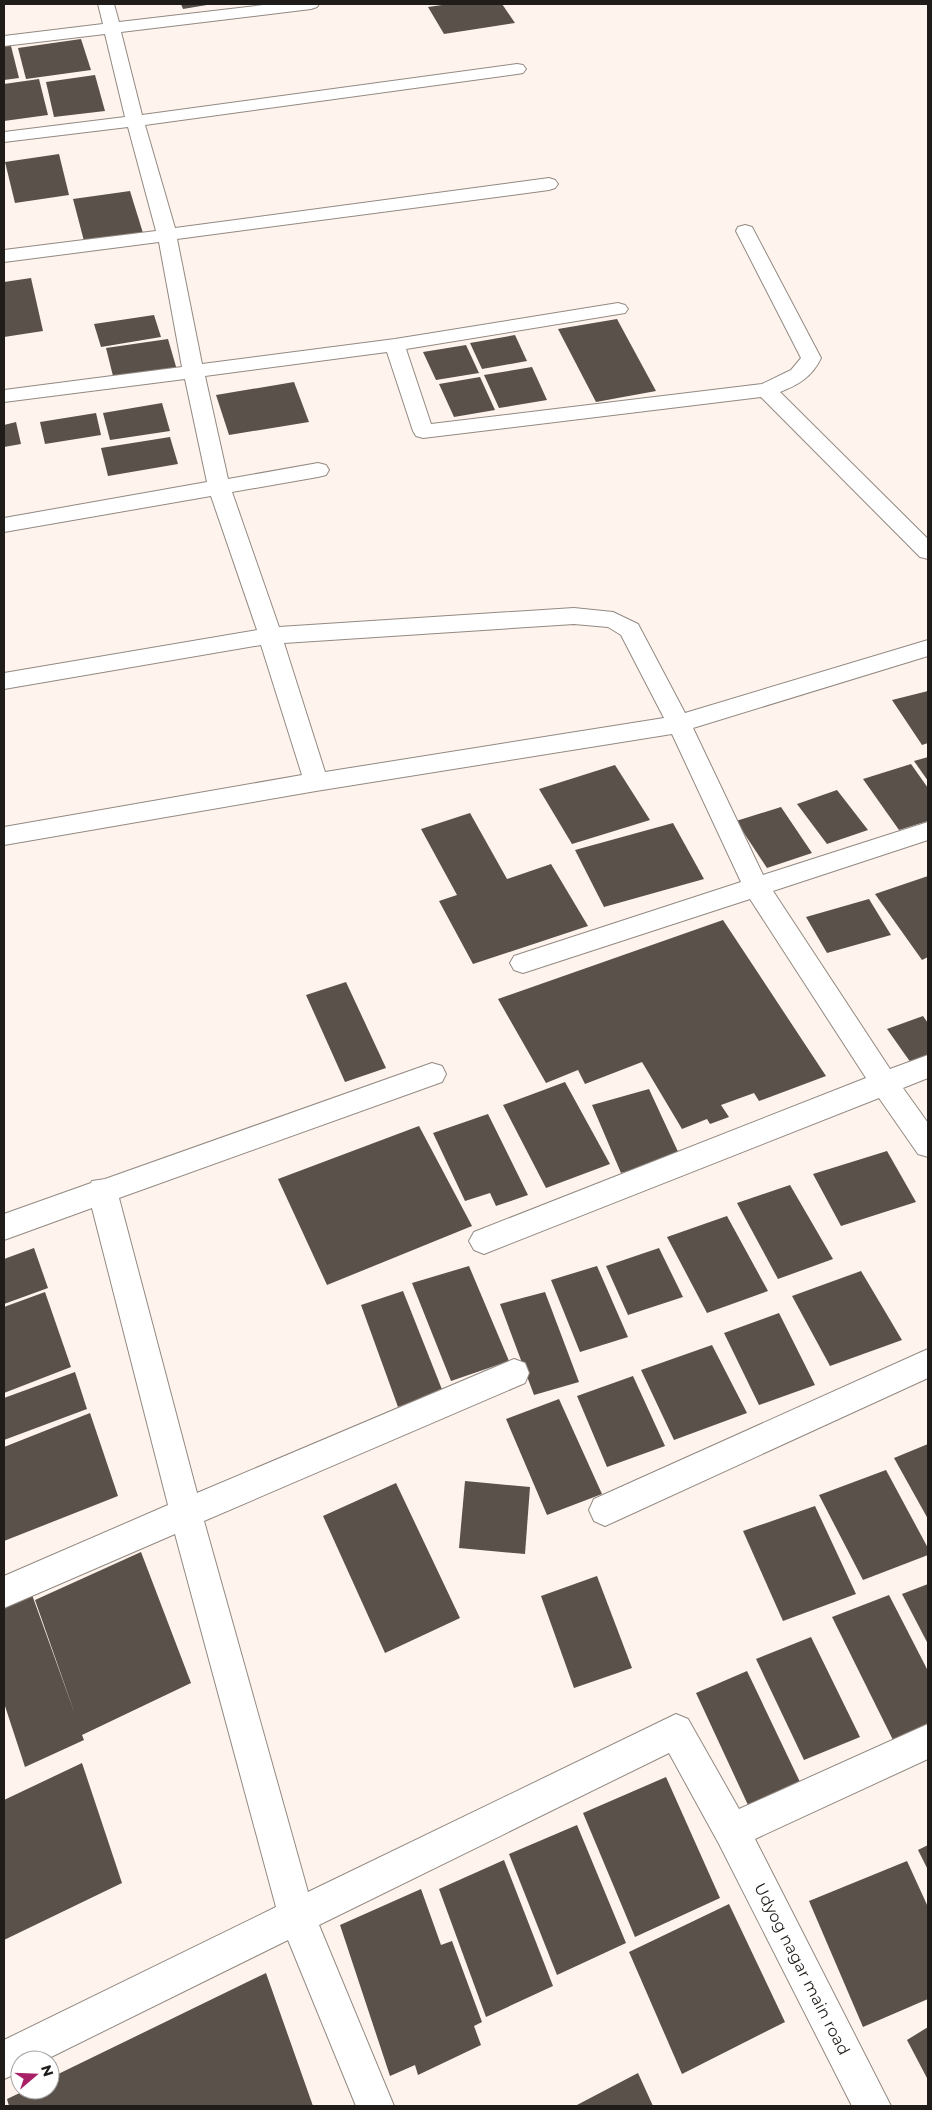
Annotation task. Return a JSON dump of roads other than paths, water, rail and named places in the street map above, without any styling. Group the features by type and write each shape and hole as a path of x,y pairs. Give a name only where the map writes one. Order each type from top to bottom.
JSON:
{"street":[{"path":"106,4 135,121 167,235 193,370 219,486 270,636 316,782"},
{"path":"4,41 312,4"},
{"path":"4,137 517,69"},
{"path":"4,256 549,184"},
{"path":"395,345 423,431 766,390 792,379 807,368 811,358 745,231"},
{"path":"4,396 395,345 618,309"},
{"path":"766,390 928,552"},
{"path":"4,525 318,470"},
{"path":"4,681 270,636 574,616 613,620 630,630 679,724 757,888 884,1083 928,1145"},
{"path":"4,836 316,782 679,724 928,648"},
{"path":"523,962 757,888 928,831"},
{"path":"484,1241 928,1066"},
{"path":"4,1227 102,1190 432,1074"},
{"path":"102,1190 186,1513 297,1916 375,2106"},
{"path":"605,1510 928,1362"},
{"path":"4,1592 514,1373"},
{"name":"Udyog nagar main road","path":"297,1916 676,1731 732,1831 872,2106"},
{"path":"732,1831 928,1741"},
{"path":"4,2060 297,1916"}]}
